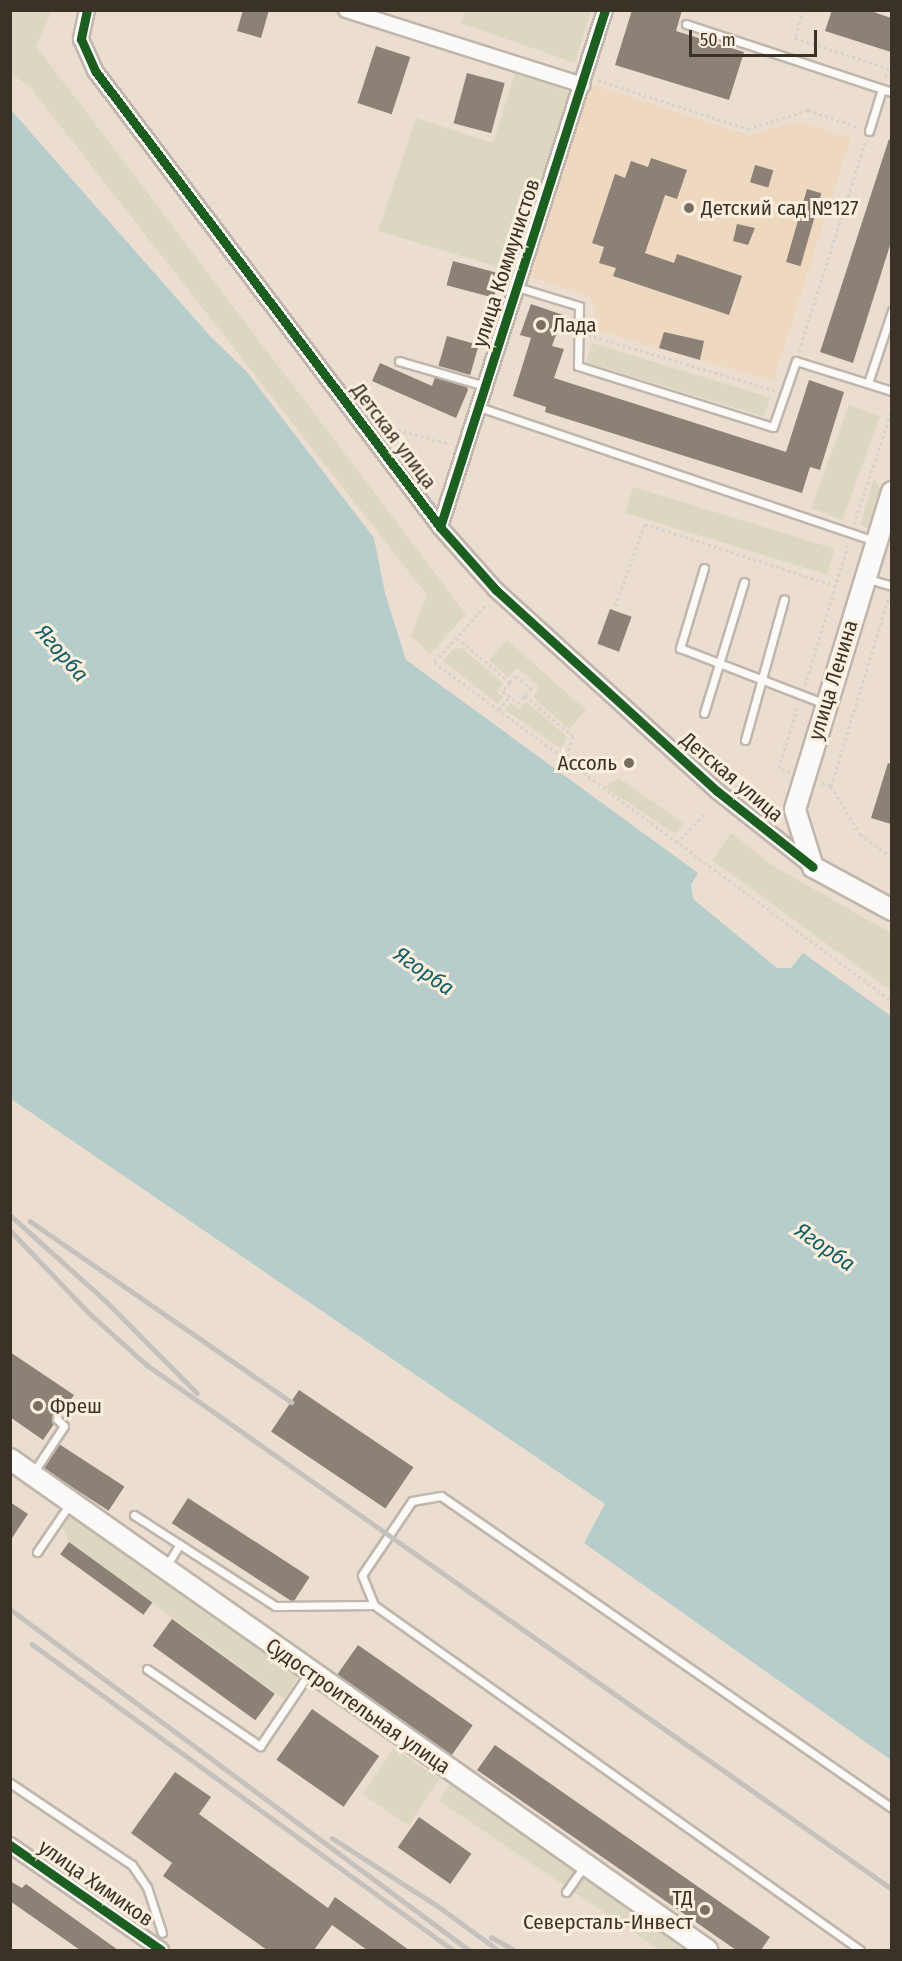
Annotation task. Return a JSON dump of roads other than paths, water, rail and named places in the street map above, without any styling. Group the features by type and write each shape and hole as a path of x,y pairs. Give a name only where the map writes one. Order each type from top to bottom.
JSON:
{"main road":[{"name":"улица Ленина","path":"813,867 795,810 825,704 891,492"},
{"path":"813,867 891,910"},
{"name":"Судостроительная улица","path":"10,1460 707,1950"}],"street":[{"name":"Детская улица","path":"87,10 81,39 96,72 440,527 496,591 717,791 813,867"},
{"path":"346,10 583,80"},
{"name":"улица Коммунистов","path":"440,527 606,10"},
{"name":"улица Химиков","path":"10,1845 155,1949"},
{"path":"155,1949 162,1933"}],"lane":[{"path":"686,24 891,92"},
{"path":"869,131 882,89"},
{"path":"517,287 579,306 578,366 773,427 796,361 891,391"},
{"path":"868,384 891,311"},
{"path":"399,360 485,386"},
{"path":"479,407 876,542"},
{"path":"704,568 680,648 825,704"},
{"path":"865,578 891,587"},
{"path":"705,713 744,582"},
{"path":"745,740 784,599"},
{"path":"32,1474 64,1426 57,1419"},
{"path":"860,1950 374,1605 362,1575 412,1501 441,1496 891,1808"},
{"path":"37,1552 71,1502"},
{"path":"134,1515 275,1606 374,1605"},
{"path":"164,1568 180,1544"},
{"path":"147,1669 260,1746 310,1672"},
{"path":"10,1783 132,1865 147,1887 162,1933"},
{"path":"566,1892 585,1865"}],"water":[{"name":"Ягорба","path":"11,110 209,335 247,372 374,538 385,593 406,660 698,873 691,885 693,899 777,968 791,968 803,953 891,1016 891,1760 584,1543 605,1504 11,1099"}],"railway":[{"path":"10,1215 107,1302 197,1393"},
{"path":"30,1221 291,1402"},
{"path":"10,1230 89,1313 147,1365 892,1889"},
{"path":"10,1609 469,1950"},
{"path":"32,1644 453,1950"},
{"path":"332,1838 442,1909 498,1950"},
{"path":"491,1937 514,1950"}],"place":[{"name":"Детский сад №127","path":"689,208"},
{"name":"Лада","path":"541,325"},
{"name":"Ассоль","path":"629,763"},
{"name":"Фреш","path":"38,1406"},
{"name":"ТД Северсталь-Инвест","path":"705,1910"}]}
